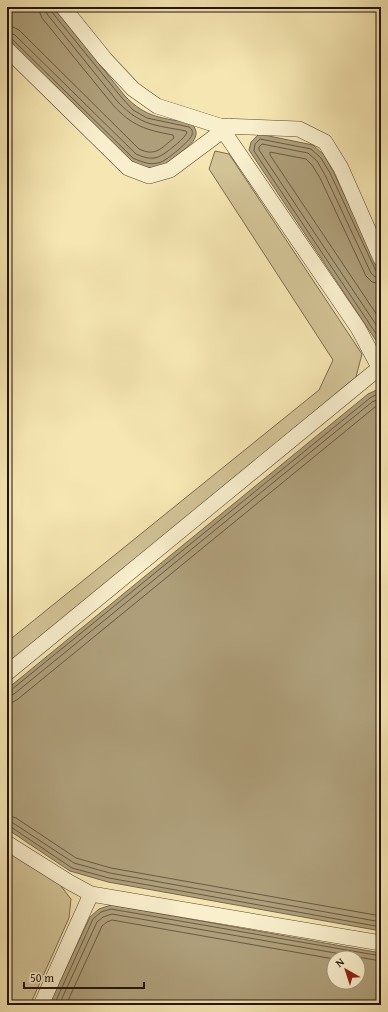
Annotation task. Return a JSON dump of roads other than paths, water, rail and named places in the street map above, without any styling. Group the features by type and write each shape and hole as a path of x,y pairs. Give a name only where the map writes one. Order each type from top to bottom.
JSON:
{"street":[{"path":"62,7 105,59 133,89 157,106 224,128 299,129 325,142 341,168 381,259"},
{"path":"7,49 128,168 149,176 170,170 224,128"},
{"path":"7,673 373,373 381,371 358,328 224,128"},
{"path":"7,842 69,882 91,894 381,943"},
{"path":"41,1005 91,894"}],"water":[{"path":"7,7 53,7 125,96 147,113 163,118 191,123 195,128 196,133 193,141 164,166 155,168 147,167 130,161 7,40"},
{"path":"259,134 313,145 324,155 381,273 381,348 249,150 251,142"},
{"path":"381,388 381,931 108,882 70,871 7,829 7,689 368,394"},
{"path":"111,905 364,950 326,950 326,990 366,990 366,950 381,953 381,1005 49,1005 90,917 99,909"}]}
